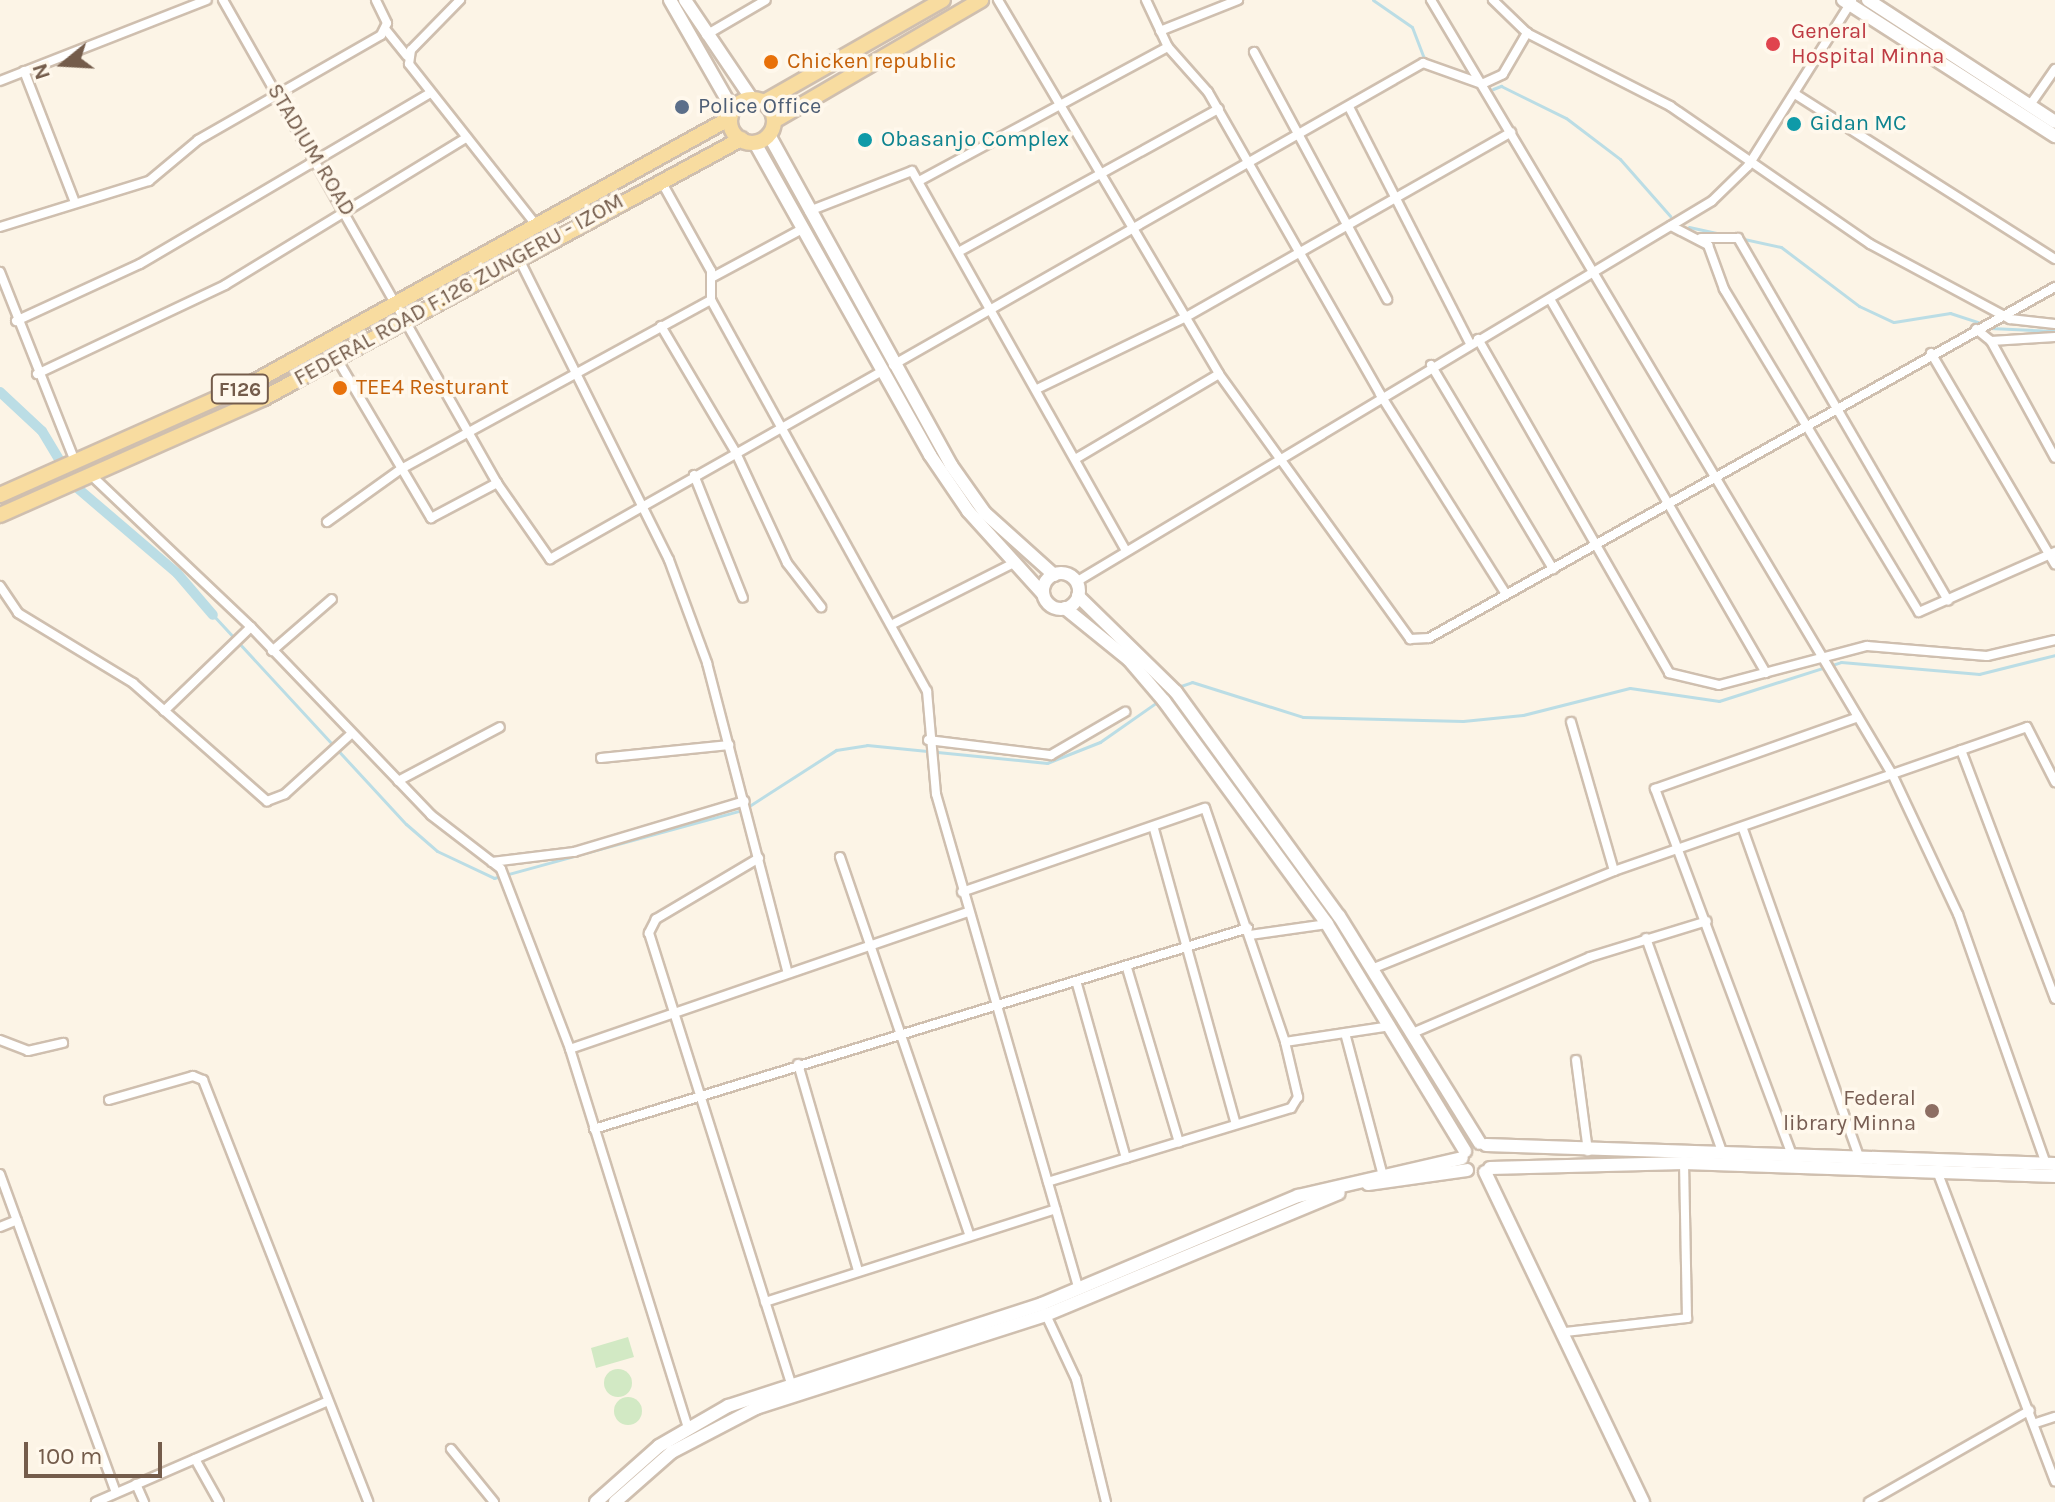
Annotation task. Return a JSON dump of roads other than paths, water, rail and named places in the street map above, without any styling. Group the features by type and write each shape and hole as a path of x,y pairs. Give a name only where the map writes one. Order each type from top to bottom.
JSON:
{"main road":[{"path":"670,0 732,114 802,229 879,373 968,511 1051,606 1065,608 1150,683 1164,701 1327,924 1395,1026 1465,1160"},
{"path":"685,0 706,35 774,121"},
{"name":"F126","path":"732,114 943,0"},
{"path":"981,0 774,121 769,135 893,365 985,513 1054,575 1076,582 1078,596 1176,692 1374,968 1415,1032 1483,1144 1487,1170 1643,1502"},
{"path":"1868,0 2055,122"},
{"path":"1849,1 2055,136"},
{"name":"FEDERAL ROAD F.126 ZUNGERU - IZOM","path":"0,495 75,466 256,381 732,114"},
{"name":"F126","path":"748,141 769,135"},
{"name":"FEDERAL ROAD F.126 ZUNGERU - IZOM","path":"0,515 91,478 337,359 660,179 748,141"},
{"path":"1043,594 1054,575"},
{"path":"1065,608 1078,596"},
{"path":"615,1502 672,1452 730,1419 1046,1315 1338,1193 1465,1160 1483,1144 1588,1152 2050,1164"},
{"path":"596,1502 688,1427 791,1382 1079,1290 1298,1196 1382,1172 1465,1160 1487,1170 1684,1163 2055,1176"}],"street":[{"path":"0,81 207,0"},
{"name":"STADIUM ROAD","path":"223,0 348,212 497,483 550,559 642,503"},
{"path":"376,0 386,30 407,56 429,94 536,225"},
{"path":"407,56 460,0"},
{"path":"706,35 766,0"},
{"path":"998,0 1063,104 1219,374 1273,458 1410,639 1429,638 1840,408 1931,353 2055,287"},
{"path":"1146,0 1168,47 1219,109 1380,394 1506,594"},
{"path":"1160,31 1238,0"},
{"path":"1431,0 1824,655 1892,774 1958,914 2050,1164"},
{"path":"1493,0 1527,33 1670,106 1748,166 1999,316 2055,324"},
{"path":"1076,582 1273,458 1380,394 1595,274 1671,226 1748,166 1795,94 1849,1"},
{"path":"0,227 74,200 149,181 198,140 386,30"},
{"path":"893,365 1250,166 1426,62 1482,84 1507,71 1527,33"},
{"path":"919,181 1168,47"},
{"path":"1254,52 1387,299"},
{"path":"2030,105 2055,69"},
{"path":"24,71 74,200"},
{"path":"16,321 140,264 429,94"},
{"path":"1795,94 2055,259"},
{"path":"1349,107 1474,341 1669,673 1719,685 1867,646 2004,655 2055,640"},
{"path":"962,250 1101,169 1219,109"},
{"path":"1039,388 1186,317 1511,132"},
{"path":"37,374 225,285 464,139"},
{"path":"809,211 907,170 919,181 962,250 1125,549"},
{"path":"660,179 713,277 711,300 785,425 895,623 927,691 930,767 993,1001 1079,1290"},
{"path":"1671,226 1701,238 1738,238 1840,408 1948,600"},
{"path":"713,277 802,229"},
{"path":"1701,238 1916,610 1948,600 2053,553"},
{"path":"518,259 642,503 707,663 788,973"},
{"path":"0,272 16,321 75,466"},
{"path":"1550,299 1766,673"},
{"path":"327,522 401,469 471,433 575,370 711,300"},
{"path":"0,307 10,302"},
{"path":"661,326 736,453 787,563 821,607"},
{"path":"1978,328 1991,341 2055,458"},
{"path":"1991,341 2055,337"},
{"path":"1931,353 2053,553 2055,564"},
{"path":"337,359 401,469 436,520 497,483"},
{"path":"1431,365 1553,569"},
{"path":"642,503 879,373"},
{"path":"1077,458 1219,374"},
{"path":"694,475 743,598"},
{"path":"91,478 251,627 398,781 501,869 570,1049 688,1427"},
{"path":"895,623 1014,563"},
{"path":"0,586 38,629 106,664 267,801 330,754 351,734"},
{"path":"272,651 332,599"},
{"path":"164,711 251,627"},
{"path":"928,743 1051,755 1125,712"},
{"path":"1792,1155 1680,849 1655,796 1660,784 1858,717"},
{"path":"1571,722 1614,871"},
{"path":"398,781 500,727"},
{"path":"1374,968 1614,871 1743,829 2027,727 2051,758 2055,782"},
{"path":"601,758 729,745"},
{"path":"1961,750 2055,999"},
{"path":"492,862 574,852 746,803"},
{"path":"962,892 1207,809 1285,1042 1295,1103 1048,1182"},
{"path":"1154,829 1236,1124"},
{"path":"1743,829 1859,1157"},
{"path":"840,857 969,1234"},
{"path":"759,858 650,924 670,1017 791,1382"},
{"path":"570,1049 968,912"},
{"path":"1415,1032 1646,938 1707,921"},
{"path":"594,1129 993,1001 1077,984 1186,947 1249,931 1327,924"},
{"path":"1646,938 1723,1154"},
{"path":"1127,968 1179,1142"},
{"path":"1077,984 1126,1158"},
{"path":"1285,1042 1395,1026"},
{"path":"1345,1033 1382,1172"},
{"path":"0,1040 28,1051 63,1043"},
{"path":"1576,1060 1588,1152"},
{"path":"798,1064 858,1270"},
{"path":"109,1100 193,1076 203,1080 368,1502"},
{"path":"1565,1332 1687,1318 1684,1163"},
{"path":"1937,1171 2036,1423 2055,1481"},
{"path":"0,1174 116,1493"},
{"path":"765,1302 969,1234 1056,1209"},
{"path":"0,1227 17,1220"},
{"path":"1046,1315 1076,1379 1106,1502"},
{"path":"96,1502 328,1401"},
{"path":"1875,1500 2030,1410"},
{"path":"2036,1423 2055,1417"},
{"path":"451,1449 494,1502"},
{"path":"195,1459 219,1502"},
{"path":"136,1484 144,1502"}],"waterway":[{"path":"1373,0 1412,27 1424,59"},
{"path":"1493,89 1501,86 1566,118 1620,159 1670,216"},
{"path":"1689,227 1781,247 1859,306 1894,322 1950,313 1983,324"},
{"path":"1990,328 2055,331"},
{"path":"0,392 42,431 75,486 177,573 213,615"},
{"path":"213,615 406,824 437,851 494,878 743,810 836,750 867,745 1047,763 1100,742 1160,700"},
{"path":"1175,688 1192,682 1303,717 1463,721 1523,715 1630,688 1719,701 1841,662 1979,674 2055,655"}],"place":[{"name":"General Hospital Minna","path":"1773,44"},
{"name":"Chicken republic","path":"771,62"},
{"name":"Police Office","path":"682,107"},
{"name":"Gidan MC","path":"1794,124"},
{"name":"Obasanjo Complex","path":"865,140"},
{"name":"TEE4 Resturant","path":"340,388"},
{"name":"Federal library Minna","path":"1932,1111"}]}
